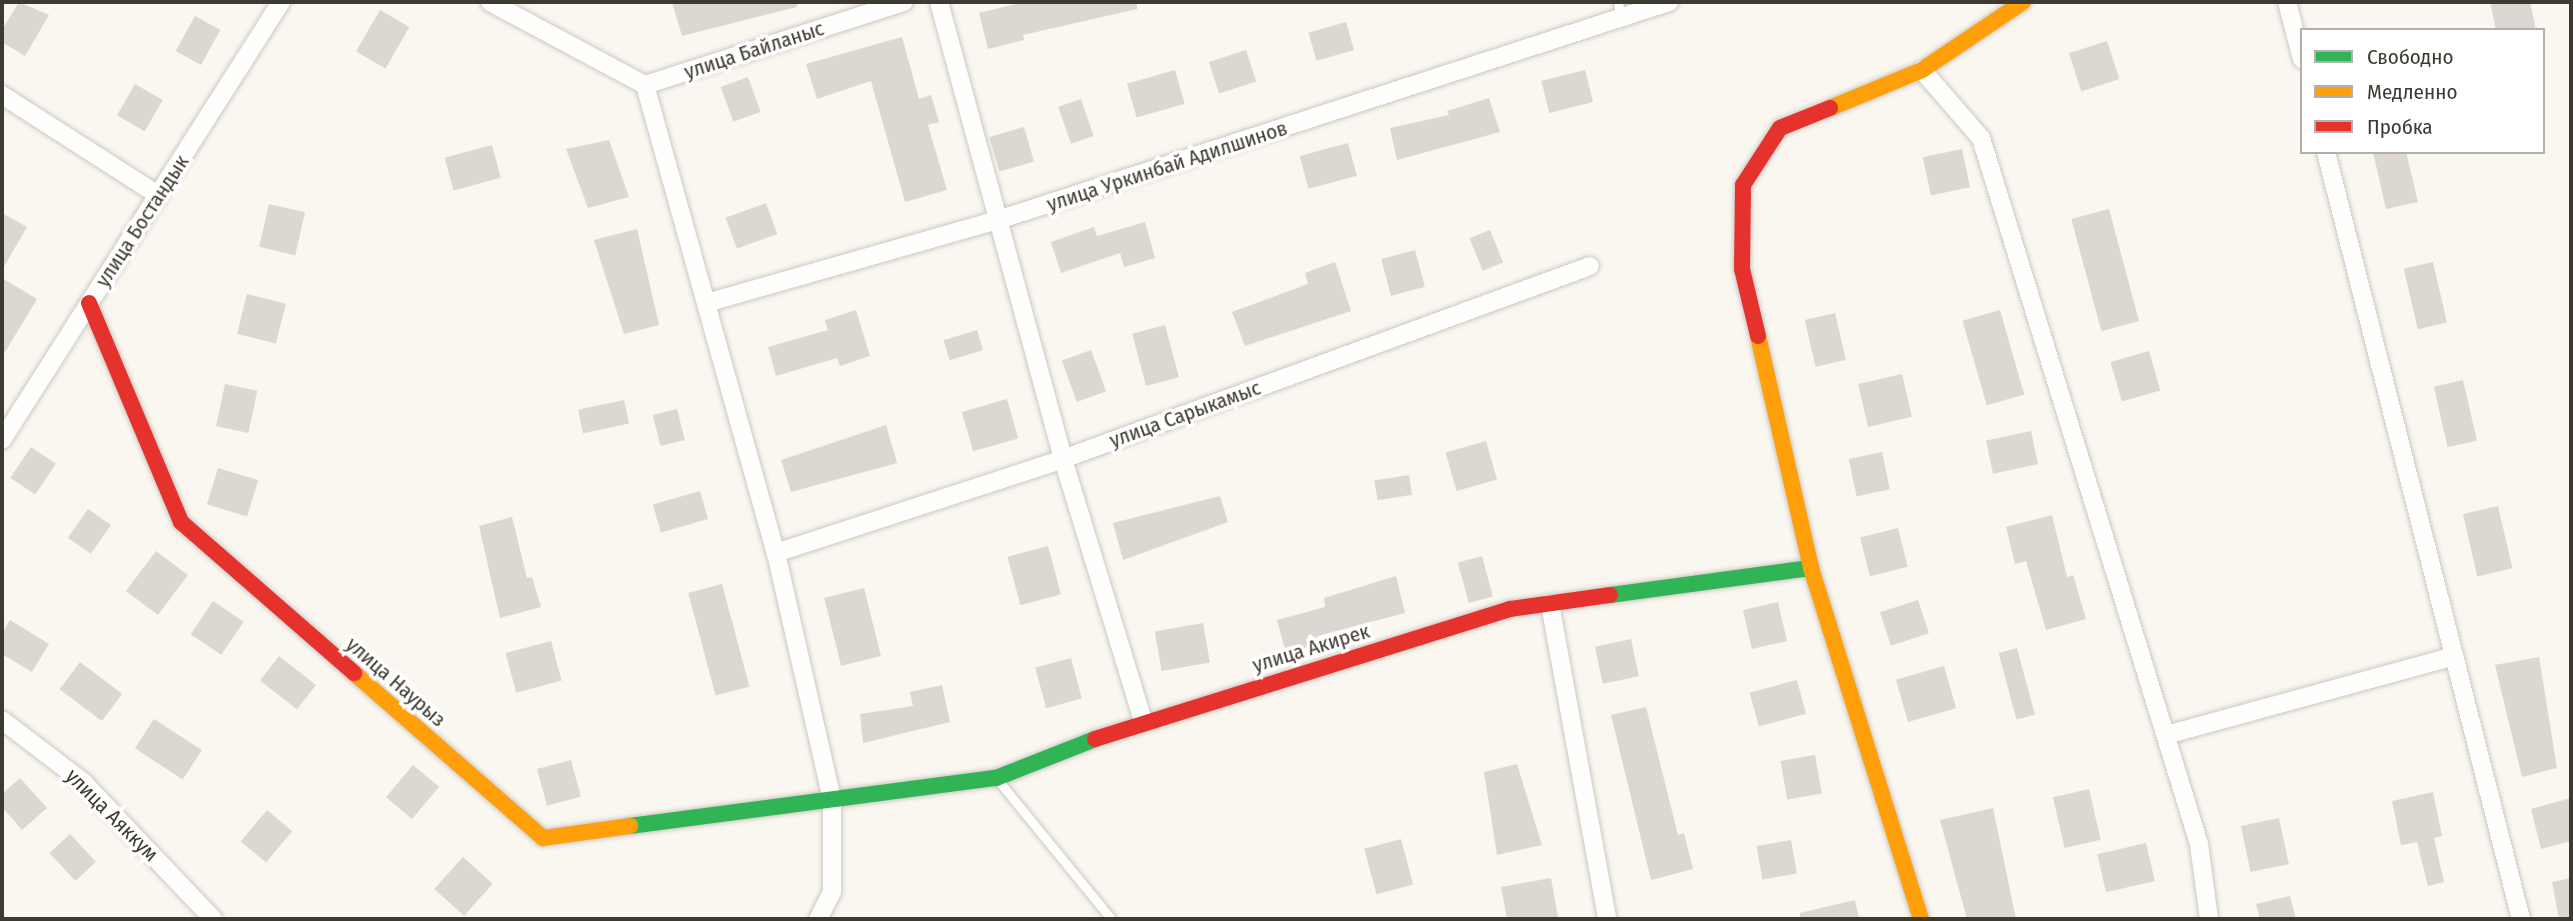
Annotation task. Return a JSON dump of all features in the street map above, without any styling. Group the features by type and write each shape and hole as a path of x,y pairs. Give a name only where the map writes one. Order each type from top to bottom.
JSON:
{"street":[{"name":"улица Бостандык","path":"2,440 281,2"},
{"path":"490,2 645,85 710,302 776,553 832,800 832,892 818,919"},
{"name":"улица Байланыс","path":"645,85 904,2"},
{"path":"939,2 1063,458 1143,721"},
{"name":"улица Уркинбай Адилшинов","path":"710,302 998,220 1621,21 1669,2"},
{"path":"1921,919 1811,568 1742,269 1743,185 1780,128 1922,70 2023,2"},
{"path":"2287,2 2300,51"},
{"path":"1922,70 1981,138 2199,844 2209,919"},
{"path":"2,95 158,195"},
{"path":"2327,154 2521,919"},
{"name":"улица Сарыкамыс","path":"776,553 1063,458 1590,266"},
{"name":"улица Наурыз","path":"89,303 181,522 544,838 832,800"},
{"name":"улица Акирек","path":"832,800 996,778 1143,721 1510,610 1811,568"},
{"path":"1550,604 1608,919"},
{"path":"2166,735 2454,656"},
{"name":"улица Аяккум","path":"2,720 83,782 214,919"}],"lane":[{"path":"1618,2 1621,21"},
{"path":"996,778 1111,919"}],"building":[{"path":"19,2 49,15 25,56 2,42 2,30"},
{"path":"672,2 797,2 797,7 682,36"},
{"path":"1024,2 1137,2 1137,9 1023,35 1024,40 988,49 979,13"},
{"path":"2490,2 2530,2 2536,28 2496,28"},
{"path":"380,10 409,27 385,69 356,52"},
{"path":"195,16 220,30 201,65 176,51"},
{"path":"1346,22 1354,50 1317,61 1309,33"},
{"path":"902,37 919,99 931,95 939,122 928,125 947,190 905,202 871,81 817,99 806,64"},
{"path":"2107,41 2119,79 2081,91 2069,53"},
{"path":"1246,50 1256,81 1219,93 1209,62"},
{"path":"1175,70 1185,104 1137,117 1127,84"},
{"path":"1585,70 1593,102 1549,113 1541,81"},
{"path":"748,77 761,112 733,122 721,87"},
{"path":"135,84 163,100 145,131 117,115"},
{"path":"1489,98 1500,132 1397,160 1390,128 1449,115 1447,111"},
{"path":"1081,99 1094,136 1071,144 1058,107"},
{"path":"1024,127 1034,162 999,172 989,137"},
{"path":"609,140 629,197 588,208 566,149"},
{"path":"1348,143 1357,176 1309,189 1300,156"},
{"path":"492,145 501,178 453,191 445,158"},
{"path":"1962,149 1970,187 1931,195 1923,157"},
{"path":"2373,154 2406,154 2418,202 2386,209"},
{"path":"766,203 777,234 737,249 726,218"},
{"path":"269,204 305,212 295,255 259,247"},
{"path":"2109,209 2139,321 2101,331 2071,219"},
{"path":"2,213 27,227 2,270"},
{"path":"1145,222 1155,258 1124,267 1120,253 1061,273 1051,242 1094,227 1097,236"},
{"path":"637,229 659,325 624,334 594,240"},
{"path":"1490,230 1503,262 1483,271 1470,238"},
{"path":"1415,250 1425,287 1391,296 1381,259"},
{"path":"1335,262 1351,311 1245,346 1232,312 1308,284 1305,273"},
{"path":"2433,262 2447,322 2418,329 2404,269"},
{"path":"2,278 37,299 2,357"},
{"path":"247,294 286,304 276,343 237,334"},
{"path":"856,310 870,356 840,366 837,358 776,376 768,347 828,330 825,320"},
{"path":"2000,310 2024,395 1987,405 1963,321"},
{"path":"1835,313 1846,360 1816,367 1805,320"},
{"path":"1165,325 1179,377 1146,386 1132,334"},
{"path":"977,330 983,350 950,360 944,340"},
{"path":"1091,350 1106,391 1077,402 1062,361"},
{"path":"2149,351 2160,390 2122,401 2111,362"},
{"path":"1902,374 1912,417 1868,427 1858,384"},
{"path":"2463,380 2477,440 2448,447 2434,387"},
{"path":"225,384 257,391 248,433 216,426"},
{"path":"1007,399 1018,438 973,451 962,412"},
{"path":"624,400 629,423 583,433 578,410"},
{"path":"677,409 685,440 660,446 653,415"},
{"path":"886,425 897,463 791,492 781,460"},
{"path":"2031,431 2038,464 1993,474 1986,441"},
{"path":"1486,441 1497,479 1457,491 1446,453"},
{"path":"31,447 56,464 35,494 10,478"},
{"path":"1882,452 1890,489 1857,496 1849,459"},
{"path":"218,468 258,480 247,517 207,504"},
{"path":"1409,475 1412,495 1378,500 1374,480"},
{"path":"700,491 708,519 661,532 653,505"},
{"path":"1220,496 1228,522 1123,560 1113,523"},
{"path":"2498,506 2512,568 2477,576 2463,514"},
{"path":"88,509 111,525 91,554 68,538"},
{"path":"2052,515 2067,577 2073,575 2086,619 2046,630 2026,561 2015,564 2006,527"},
{"path":"512,517 527,578 532,577 541,607 500,618 479,526"},
{"path":"1898,528 1908,567 1870,576 1860,537"},
{"path":"1048,546 1061,594 1020,605 1007,557"},
{"path":"156,551 188,575 158,615 126,591"},
{"path":"1482,556 1493,597 1469,603 1458,562"},
{"path":"1396,576 1405,613 1317,636 1319,644 1286,653 1277,620 1325,607 1324,598"},
{"path":"722,584 749,686 716,695 688,593"},
{"path":"864,588 881,656 841,666 824,598"},
{"path":"1918,600 1929,633 1891,646 1880,612"},
{"path":"213,601 244,622 221,655 191,634"},
{"path":"1778,602 1787,641 1752,649 1743,610"},
{"path":"10,620 49,644 32,672 2,654 2,633"},
{"path":"1203,623 1210,662 1162,671 1155,632"},
{"path":"1631,639 1639,676 1603,684 1595,647"},
{"path":"551,641 562,681 516,693 506,653"},
{"path":"2017,648 2035,715 2017,720 1999,653"},
{"path":"279,656 316,685 297,709 260,680"},
{"path":"2539,657 2557,768 2522,777 2495,665"},
{"path":"1071,658 1082,699 1046,708 1035,668"},
{"path":"80,662 122,694 102,721 60,689"},
{"path":"1944,666 1956,708 1908,722 1896,680"},
{"path":"1797,680 1806,714 1759,726 1750,693"},
{"path":"942,685 950,722 863,743 860,714 913,706 910,692"},
{"path":"1646,707 1678,835 1684,833 1693,869 1651,880 1611,715"},
{"path":"154,719 202,750 183,779 135,748"},
{"path":"1815,755 1822,793 1787,799 1781,761"},
{"path":"571,760 581,797 547,806 537,769"},
{"path":"1517,764 1542,845 1497,855 1484,772"},
{"path":"413,765 439,787 412,819 386,797"},
{"path":"20,778 47,808 22,830 2,807 2,794"},
{"path":"2089,789 2101,840 2065,848 2053,797"},
{"path":"2433,792 2442,836 2434,838 2444,882 2428,886 2417,842 2401,845 2392,801"},
{"path":"2571,798 2571,841 2541,849 2531,809"},
{"path":"1993,808 2016,919 1967,919 1940,820"},
{"path":"267,810 292,831 266,863 241,841"},
{"path":"2279,818 2289,864 2251,872 2241,826"},
{"path":"70,834 96,862 75,881 50,853"},
{"path":"1401,839 1413,884 1376,894 1364,849"},
{"path":"1791,840 1797,873 1762,880 1757,846"},
{"path":"2146,843 2155,881 2106,892 2097,854"},
{"path":"463,857 493,884 464,916 434,889"},
{"path":"1551,878 1558,917 1507,919 1501,887"},
{"path":"2571,878 2571,919 2559,919 2552,882"},
{"path":"2290,896 2296,919 2260,919 2256,904"},
{"path":"1855,900 1859,919 1800,919 1800,913"}],"traffic: fast":[{"path":"1610,595 1811,568"},
{"path":"630,826 996,778 1095,739"}],"traffic: slow":[{"path":"1830,108 1922,70 2023,2"},
{"path":"1758,336 1811,568 1921,919"},
{"path":"354,673 543,838 630,826"}],"traffic: jam":[{"path":"1758,336 1742,269 1743,185 1780,128 1830,108"},
{"path":"89,303 181,522 354,673"},
{"path":"1095,739 1510,609 1610,595"}]}
